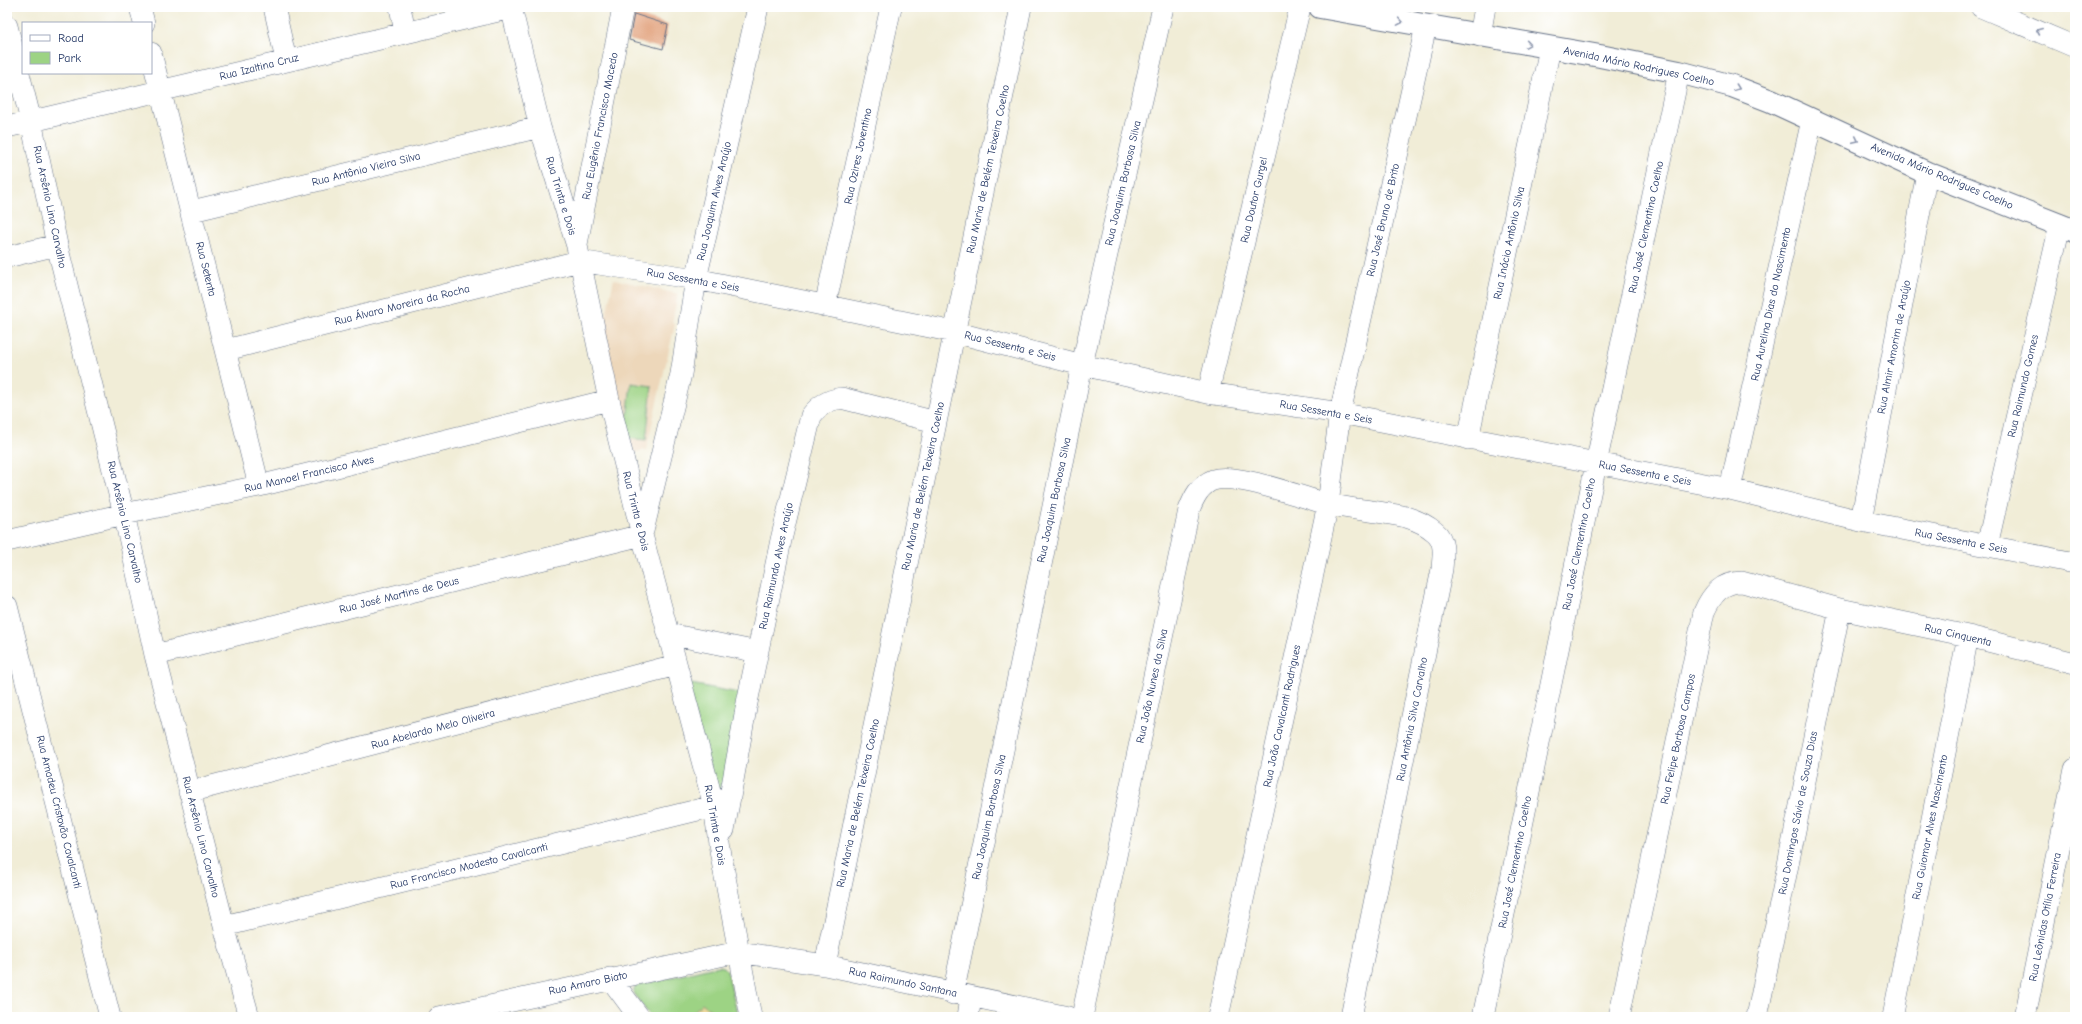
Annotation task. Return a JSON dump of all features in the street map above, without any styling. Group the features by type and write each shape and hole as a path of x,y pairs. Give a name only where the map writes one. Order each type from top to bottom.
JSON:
{"main road":[{"name":"Avenida Mário Rodrigues Coelho","path":"1320,7 1679,72 1732,86 1771,101 1927,173 2068,228"}],"street":[{"path":"140,7 144,22"},
{"path":"274,7 286,60"},
{"path":"400,7 405,32"},
{"name":"Rua Izaltina Cruz","path":"7,127 511,7"},
{"name":"Rua Trinta e Dois","path":"511,7 540,127 578,253 609,400 642,535 714,806 720,850 751,1017"},
{"name":"Rua Eugênio Francisco Macedo","path":"578,253 623,7"},
{"name":"Rua Joaquim Alves Araújo","path":"642,535 681,374 696,279 758,7"},
{"name":"Rua Ozires Joventino","path":"825,306 891,7"},
{"name":"Rua Maria de Belém Teixeira Coelho","path":"825,965 1021,7"},
{"name":"Rua Joaquim Barbosa Silva","path":"964,1003 1082,365 1163,7"},
{"name":"Rua Doutor Gurgel","path":"1208,393 1300,7"},
{"path":"1480,36 1485,7"},
{"path":"1981,7 2075,47"},
{"name":"Rua Arsênio Lino Carvalho","path":"7,26 31,121 57,245 124,514 155,655 189,792 249,1017"},
{"name":"Rua José Bruno de Brito","path":"1340,414 1426,26"},
{"name":"Rua Inácio Antônio Silva","path":"1468,439 1550,48"},
{"name":"Rua Setenta","path":"152,57 192,211 259,486"},
{"name":"Rua José Clementino Coelho","path":"1483,1017 1596,464 1679,72"},
{"name":"Rua Aurelina Dias do Nascimento","path":"1730,489 1812,120"},
{"name":"Rua Antônio Vieira Silva","path":"192,211 540,127"},
{"name":"Rua Almir Amorim de Araújo","path":"1861,521 1927,173"},
{"name":"Rua Raimundo Gomes","path":"1987,546 2068,228"},
{"path":"7,257 57,245"},
{"name":"Rua Sessenta e Seis","path":"578,253 954,332 1082,365 1208,393 1340,414 1730,489 1861,521 2075,562"},
{"name":"Rua Álvaro Moreira da Rocha","path":"226,350 578,253"},
{"name":"Rua Raimundo Alves Araújo","path":"720,850 758,652 804,443 812,416 816,409 831,400 841,398 936,422"},
{"name":"Rua Manoel Francisco Alves","path":"7,541 124,514 259,486 609,400"},
{"name":"Rua João Cavalcanti Rodrigues","path":"1218,1017 1328,504 1340,414"},
{"name":"Rua João Nunes da Silva","path":"1082,1017 1189,510 1193,500 1200,488 1213,480 1225,479 1244,481 1328,504"},
{"name":"Rua Antônia Silva Carvalho","path":"1328,504 1406,517 1427,525 1441,538 1444,550 1351,1017"},
{"name":"Rua José Martins de Deus","path":"155,655 642,535"},
{"name":"Rua Felipe Barbosa Campos","path":"1619,1017 1703,619 1708,602 1712,595 1726,584 1742,582 1840,609"},
{"name":"Rua Amadeu Cristovão Cavalcanti","path":"7,606 110,1017"},
{"name":"Rua Cinquenta","path":"1840,609 1968,636 2075,663"},
{"name":"Rua Domingos Sávio de Souza Dias","path":"1757,1017 1840,609"},
{"path":"669,634 758,652"},
{"name":"Rua Guiomar Alves Nascimento","path":"1893,1017 1968,636"},
{"name":"Rua Abelardo Melo Oliveira","path":"189,792 676,665"},
{"name":"Rua Leônidas Otília Ferreira","path":"2025,1017 2075,769"},
{"name":"Rua Francisco Modesto Cavalcanti","path":"224,926 714,806"},
{"name":"Rua Raimundo Santana","path":"738,952 825,965 964,1003 1068,1017"},
{"name":"Rua Amaro Biato","path":"439,1017 470,1014 610,978 738,952"},
{"path":"610,978 639,1017"}],"shaded area":[{"path":"614,279 678,294 672,323 675,324 646,450 627,454 597,313 606,315"}],"green space":[{"path":"631,383 652,386 646,440 625,438"},
{"path":"686,683 744,694 721,809"},
{"path":"719,966 724,967 727,970 738,1017 651,1017 633,993 635,986"}],"sand":[{"path":"702,1003 719,1017 689,1017"}],"building":[{"path":"634,14 668,25 663,49 629,40"}]}
